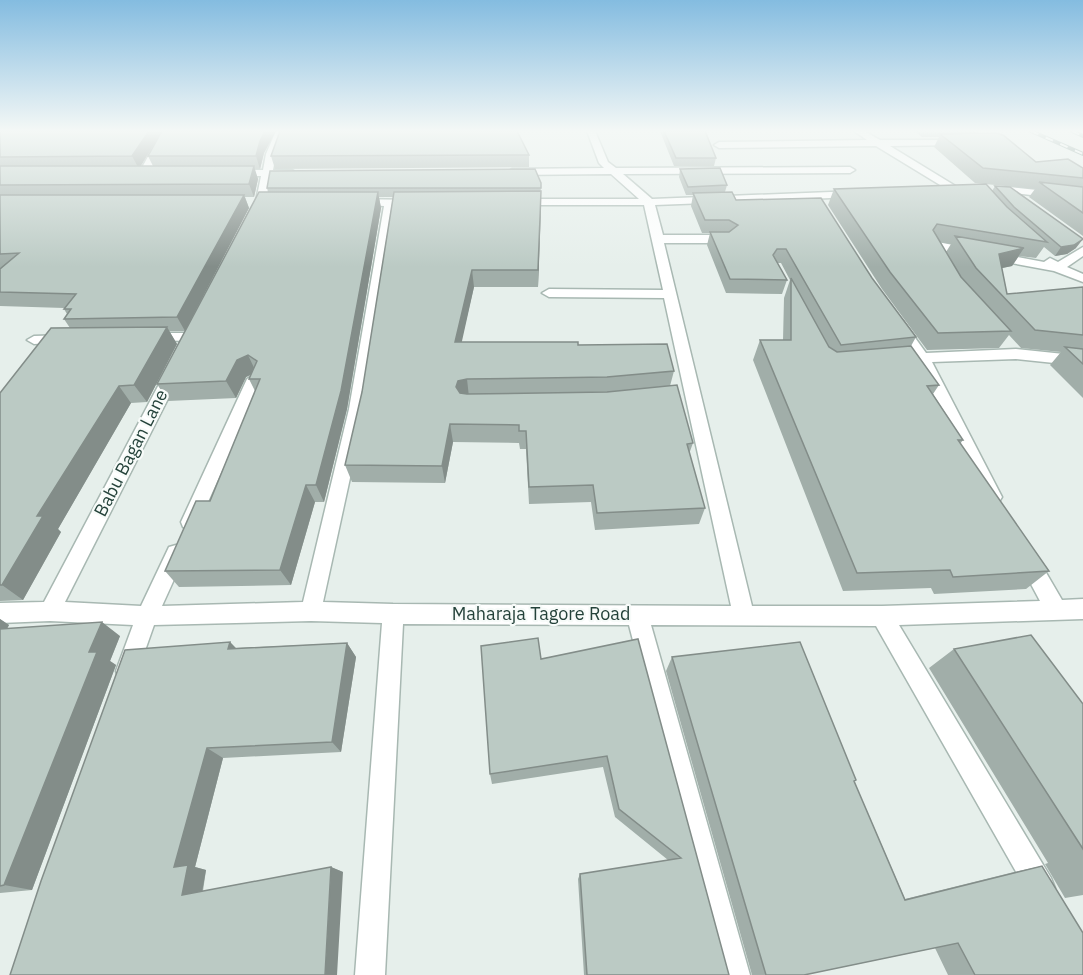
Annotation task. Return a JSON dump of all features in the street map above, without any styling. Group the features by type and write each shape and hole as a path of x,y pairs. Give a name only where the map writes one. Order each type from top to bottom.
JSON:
{"street":[{"path":"245,232 261,201 266,176"},
{"path":"619,176 649,202 670,294 677,348 694,393 744,616"},
{"path":"933,191 962,189 940,176"},
{"path":"1026,203 1004,190 1053,193 1069,198 1083,198"},
{"path":"508,202 817,200 874,193"},
{"path":"343,202 425,203"},
{"path":"311,611 357,409 390,203"},
{"path":"658,239 726,239"},
{"path":"943,263 932,245 1057,268 1083,278"},
{"path":"1057,268 1081,246"},
{"path":"1042,255 1057,268"},
{"path":"549,293 670,294"},
{"path":"887,309 921,357 1004,517"},
{"name":"Babu Bagan Lane","path":"50,611 194,331 135,338"},
{"path":"1001,338 1016,354"},
{"path":"34,340 79,339"},
{"path":"898,359 1016,354 1083,361"},
{"path":"119,694 147,616 255,379"},
{"path":"671,396 694,393"},
{"path":"1016,538 1057,611"},
{"name":"Maharaja Tagore Road","path":"0,613 50,611 147,616 311,611 393,614 882,616 1083,609"},
{"path":"370,975 393,614"},
{"path":"637,614 735,975"},
{"path":"882,616 1053,909"}],"building":[{"path":"0,176 251,176 249,184 0,185"},
{"path":"269,176 538,176 541,183 541,188 267,188"},
{"path":"683,176 724,176 727,185 688,187"},
{"path":"1039,182 1083,187 1083,213"},
{"path":"986,184 1007,207 1047,242 937,224 933,230 961,277 1011,331 938,333 890,272 834,189"},
{"path":"995,186 1010,187 1083,239 1074,245 1061,247 1014,207"},
{"path":"541,191 538,270 472,270 455,342 578,342 578,345 667,344 674,371 607,377 467,379 458,381 456,387 460,393 467,394 607,392 677,385 693,443 687,444 705,508 597,513 593,485 529,487 526,431 519,431 519,425 450,424 442,466 345,465 362,392 394,192"},
{"path":"259,192 378,192 341,391 316,485 306,485 280,570 165,571 196,501 210,501 260,379 249,379 257,361 248,355 237,360 226,381 157,384"},
{"path":"732,192 736,200 821,198 872,278 916,337 841,345 786,249 777,249 773,255 787,280 730,279 710,232 729,232 738,225 729,220 705,220 693,193"},
{"path":"0,195 244,195 177,317 64,319 71,309 64,309 76,294 0,292 0,269 19,253 0,254"},
{"path":"955,236 1024,248 999,254 1007,294 1083,287 1083,335 1035,330 976,268"},
{"path":"791,278 829,347 837,352 911,346 939,385 927,386 963,440 958,440 1049,571 953,577 950,570 857,573 760,340 791,340"},
{"path":"167,327 134,385 119,386 37,516 43,516 0,585 0,393 51,328"},
{"path":"1065,347 1083,349 1083,364"},
{"path":"102,622 89,652 97,652 4,885 0,886 0,629"},
{"path":"1031,635 1083,704 1083,849 954,649"},
{"path":"538,638 541,659 638,639 729,975 587,975 580,874 681,858 619,809 607,756 490,774 481,646"},
{"path":"230,642 228,649 347,643 332,742 207,748 174,867 188,865 182,895 331,867 325,975 10,975 41,881 125,650"},
{"path":"800,642 856,780 854,781 905,900 1042,866 1083,933 1083,975 975,975 958,943 804,975 766,975 672,657"}]}
